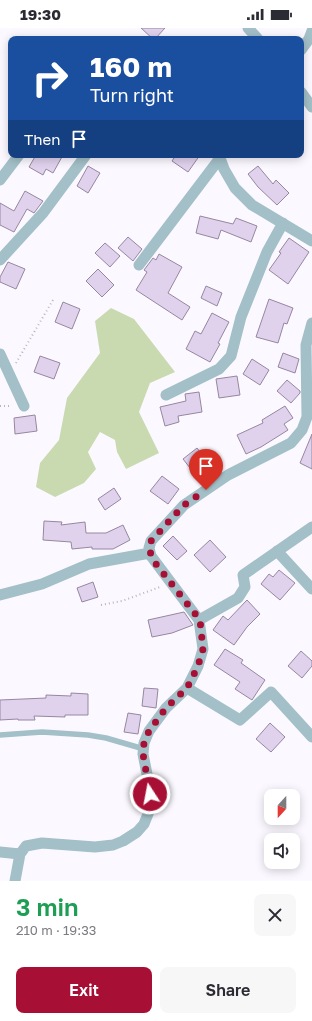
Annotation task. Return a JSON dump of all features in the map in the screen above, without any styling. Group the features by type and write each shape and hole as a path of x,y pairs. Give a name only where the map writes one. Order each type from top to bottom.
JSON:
{"street":[{"path":"248,28 255,36"},
{"path":"304,46 312,31"},
{"path":"304,96 312,107"},
{"path":"0,180 17,158"},
{"path":"0,260 43,213 84,158"},
{"path":"139,265 218,158"},
{"path":"220,158 235,188 252,205 312,241"},
{"path":"166,395 219,369 231,356 241,317 267,252 283,223"},
{"path":"15,881 20,854 26,846 42,844 95,848 113,845 138,832 144,824 150,809 150,794 143,754 144,743 149,731 166,708 187,688 198,666 203,649 200,620 156,564 150,553 149,548 151,541 184,505 228,475 291,442 302,430 310,419 306,345 312,323"},
{"path":"0,354 24,406"},
{"path":"200,620 238,598 246,587 243,575 312,527"},
{"path":"277,551 312,589"},
{"path":"0,595 42,584 89,564 150,553"},
{"path":"187,688 240,720 271,692 312,736"},
{"path":"0,852 20,854"}],"lane":[{"path":"0,735 42,732 88,736 106,738 144,749"}],"path":[{"path":"10,374 53,300"},
{"path":"101,605 122,601 171,583"}],"green space":[{"path":"111,308 134,319 175,372 150,383 139,412 159,453 126,469 117,452 115,440 100,432 88,452 96,469 84,483 55,497 36,487 40,463 59,440 67,398 100,353 95,321"}],"building":[{"path":"141,28 165,28 158,36 150,36"},
{"path":"34,158 61,158 53,173 46,169 43,175 29,167"},
{"path":"174,158 198,158 188,172 172,161"},
{"path":"88,166 100,173 88,193 77,186"},
{"path":"258,166 273,184 276,180 289,193 277,205 258,187 248,174"},
{"path":"25,191 43,201 34,213 27,209 14,232 0,225 0,203 14,211"},
{"path":"200,216 233,224 236,218 257,226 251,242 221,230 218,239 196,233"},
{"path":"128,237 142,249 133,261 118,248"},
{"path":"289,238 309,252 288,284 269,270"},
{"path":"105,243 120,256 110,267 95,253"},
{"path":"159,254 182,267 168,293 190,307 182,320 136,290 147,272 144,270 153,258 156,260"},
{"path":"8,262 25,269 16,289 0,282 0,277"},
{"path":"98,269 114,285 102,297 86,281"},
{"path":"206,286 222,293 217,306 201,298"},
{"path":"269,299 293,308 287,324 284,323 278,343 256,337"},
{"path":"63,302 80,309 72,329 55,322"},
{"path":"212,313 229,322 218,343 220,344 210,362 186,349 195,331 201,334"},
{"path":"283,353 299,359 295,373 278,367"},
{"path":"40,356 60,363 54,379 34,372"},
{"path":"252,359 269,370 260,385 243,374"},
{"path":"237,376 240,395 219,398 216,379"},
{"path":"287,380 300,391 291,403 277,391"},
{"path":"199,392 202,412 178,416 179,422 165,426 160,407 186,401 185,394"},
{"path":"285,406 293,418 284,424 288,430 261,447 246,454 237,435 263,423 262,420"},
{"path":"35,415 37,431 15,434 14,418"},
{"path":"312,434 312,469 300,463"},
{"path":"197,448 211,467 197,477 183,459"},
{"path":"162,476 179,489 168,504 150,491"},
{"path":"114,488 121,499 105,510 98,499"},
{"path":"44,521 62,522 61,525 85,522 86,533 106,533 123,525 130,540 113,549 92,549 92,547 72,549 71,542 43,540"},
{"path":"173,536 187,551 177,560 163,546"},
{"path":"210,540 226,557 210,572 194,555"},
{"path":"279,570 295,583 280,600 261,584 269,574 273,577"},
{"path":"93,582 98,597 82,602 77,588"},
{"path":"247,600 260,614 247,627 234,645 213,630 223,616 228,620"},
{"path":"184,612 193,625 172,633 152,637 148,620"},
{"path":"225,649 243,660 241,663 265,680 252,700 235,689 240,682 214,665"},
{"path":"301,651 312,661 312,666 302,678 288,666"},
{"path":"144,688 158,689 156,708 142,706"},
{"path":"71,693 88,694 88,715 65,715 65,717 34,716 35,720 0,720 0,700 46,698 46,695 71,696"},
{"path":"128,713 141,715 138,734 124,732"},
{"path":"270,723 285,737 271,752 256,739"}],"route":[{"path":"150,794 143,754 144,743 149,731 166,708 187,688 198,666 203,649 200,620 156,564 151,556 149,548 151,541 159,531 184,505 206,490"}]}
